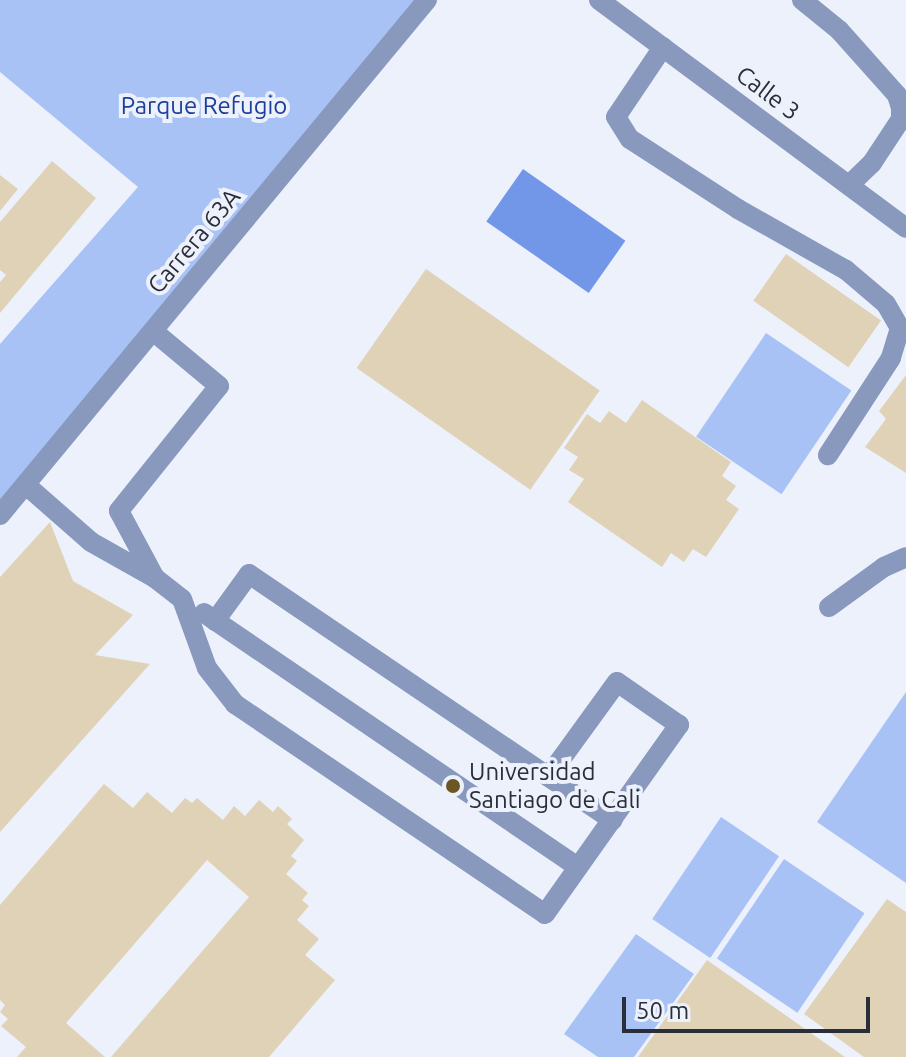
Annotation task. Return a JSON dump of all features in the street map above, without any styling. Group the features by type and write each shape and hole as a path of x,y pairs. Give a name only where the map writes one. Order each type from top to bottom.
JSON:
{"street":[{"name":"Carrera 63A","path":"0,515 427,0"},
{"name":"Calle 3","path":"599,0 906,228"},
{"path":"802,0 839,30 897,95 901,108 901,119 872,163 849,185"},
{"path":"663,47 616,117 630,139 738,209 846,270 886,304 900,328 891,358 828,455"},
{"path":"153,331 219,386 119,511 155,578"},
{"path":"26,485 91,542 155,578 578,867"},
{"path":"829,607 884,567 906,557"},
{"path":"215,621 249,574 612,820"},
{"path":"182,599 207,668 235,704 545,914 679,725 617,682 548,777"}],"green space":[{"name":"Parque Refugio","path":"0,0 427,0 0,515 0,344 138,187 0,72"},
{"path":"766,333 851,391 781,494 696,437"},
{"path":"906,692 906,883 817,822"},
{"path":"721,817 779,856 710,958 652,919"},
{"path":"784,859 864,913 797,1013 717,958"},
{"path":"636,934 694,974 634,1057 598,1057 564,1034"}],"shaded area":[{"path":"523,169 625,241 589,293 486,221"}],"building":[{"path":"52,161 96,198 0,313 0,282 6,275 0,270 0,222"},
{"path":"0,175 18,189 0,211"},
{"path":"786,254 881,321 848,367 753,301"},
{"path":"426,269 600,391 530,490 357,368"},
{"path":"906,375 906,473 865,447 886,419 879,411"},
{"path":"642,400 731,462 722,476 736,486 726,500 739,509 706,557 693,549 684,562 671,553 662,567 568,502 584,479 569,470 578,457 564,448 587,414 600,423 609,411 626,423"},
{"path":"50,522 73,581 133,615 95,655 150,664 0,832 0,577"},
{"path":"104,784 133,808 147,792 172,813 185,798 192,803 197,798 223,820 234,806 245,816 259,800 273,812 278,806 292,819 287,824 304,840 291,856 297,861 286,874 308,893 302,900 309,906 297,920 319,939 305,955 335,980 269,1057 111,1057 249,897 207,860 66,1023 105,1057 17,1057 26,1047 1,1026 8,1019 0,1012 5,1005 0,1000 0,905"},
{"path":"887,899 906,912 906,1057 864,1057 804,1014"},
{"path":"707,960 845,1057 638,1057"}],"place":[{"name":"Universidad Santiago de Cali","path":"453,786"}]}
